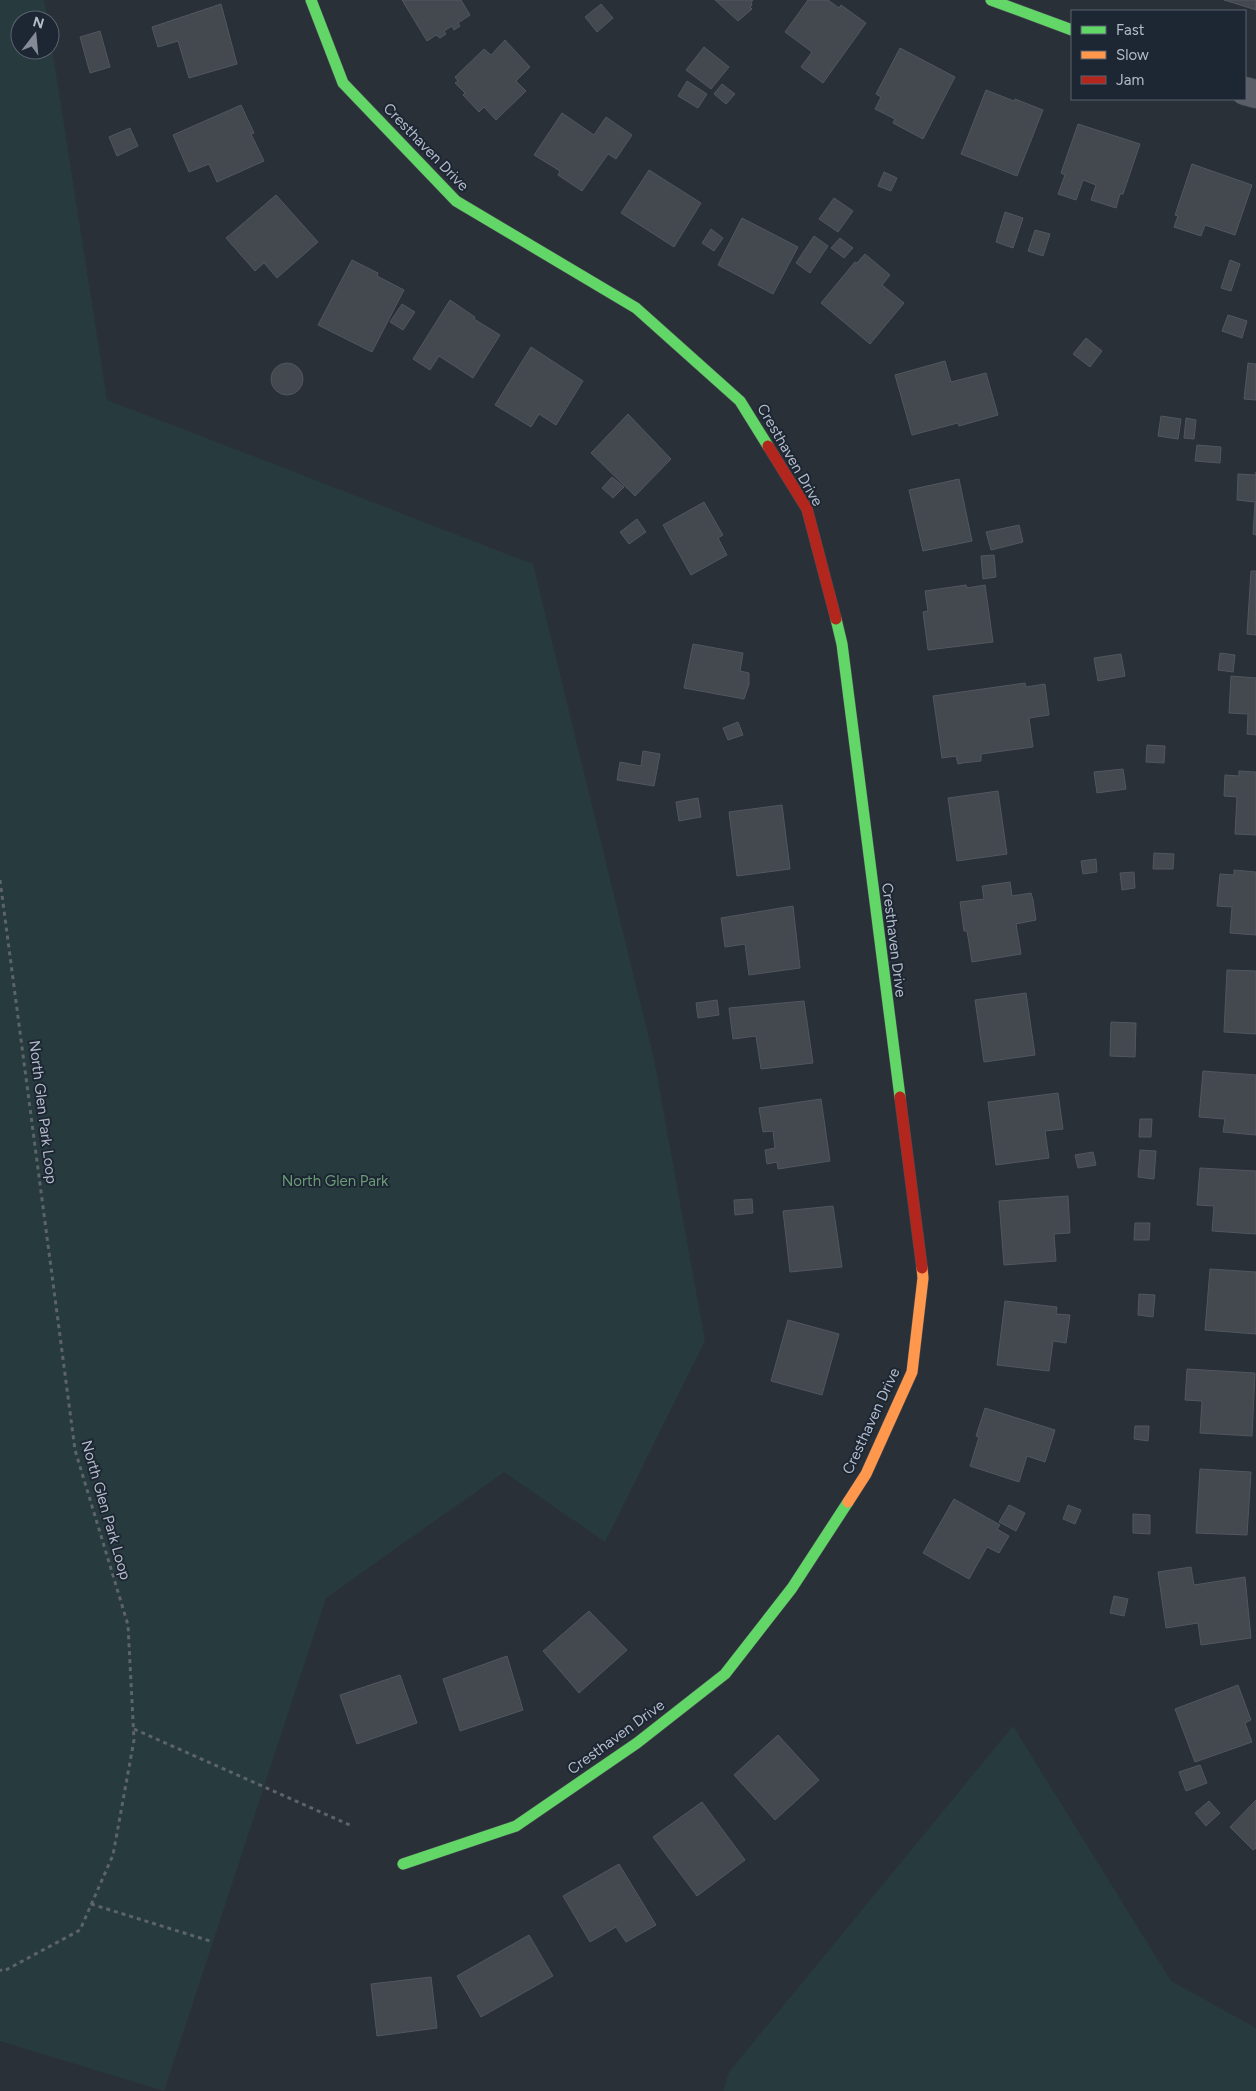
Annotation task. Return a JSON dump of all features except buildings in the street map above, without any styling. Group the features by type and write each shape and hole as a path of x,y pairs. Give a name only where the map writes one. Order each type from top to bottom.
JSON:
{"street":[{"name":"Cresthaven Drive","path":"311,0 343,83 456,201 636,308 740,401 807,508 842,644 922,1278 912,1372 866,1474 792,1588 725,1674 637,1743 516,1826 403,1864"},
{"path":"990,0 1071,30"}],"path":[{"name":"North Glen Park Loop","path":"0,880 76,1450 128,1625 134,1740 113,1855 80,1930 4,1971 0,1970"},
{"path":"133,1729 352,1826"},
{"path":"91,1904 212,1942"}],"green space":[{"name":"North Glen Park","path":"0,0 44,0 46,10 10,10 10,60 54,60 107,400 533,564 654,1059 705,1341 605,1542 504,1472 326,1598 164,2091 0,2041"},
{"path":"1013,1726 1171,1981 1256,2028 1256,2091 723,2091 729,2072"}],"traffic: fast":[{"path":"311,0 343,83 456,201 636,308 740,401 768,446"},
{"path":"991,0 1071,30"},
{"path":"836,619 842,644 900,1097"},
{"path":"403,1864 516,1826 637,1743 725,1674 792,1588 848,1502"}],"traffic: slow":[{"path":"848,1502 866,1474 912,1372 923,1278 922,1268"}],"traffic: jam":[{"path":"768,446 807,509 836,619"},
{"path":"900,1097 922,1268"}]}
